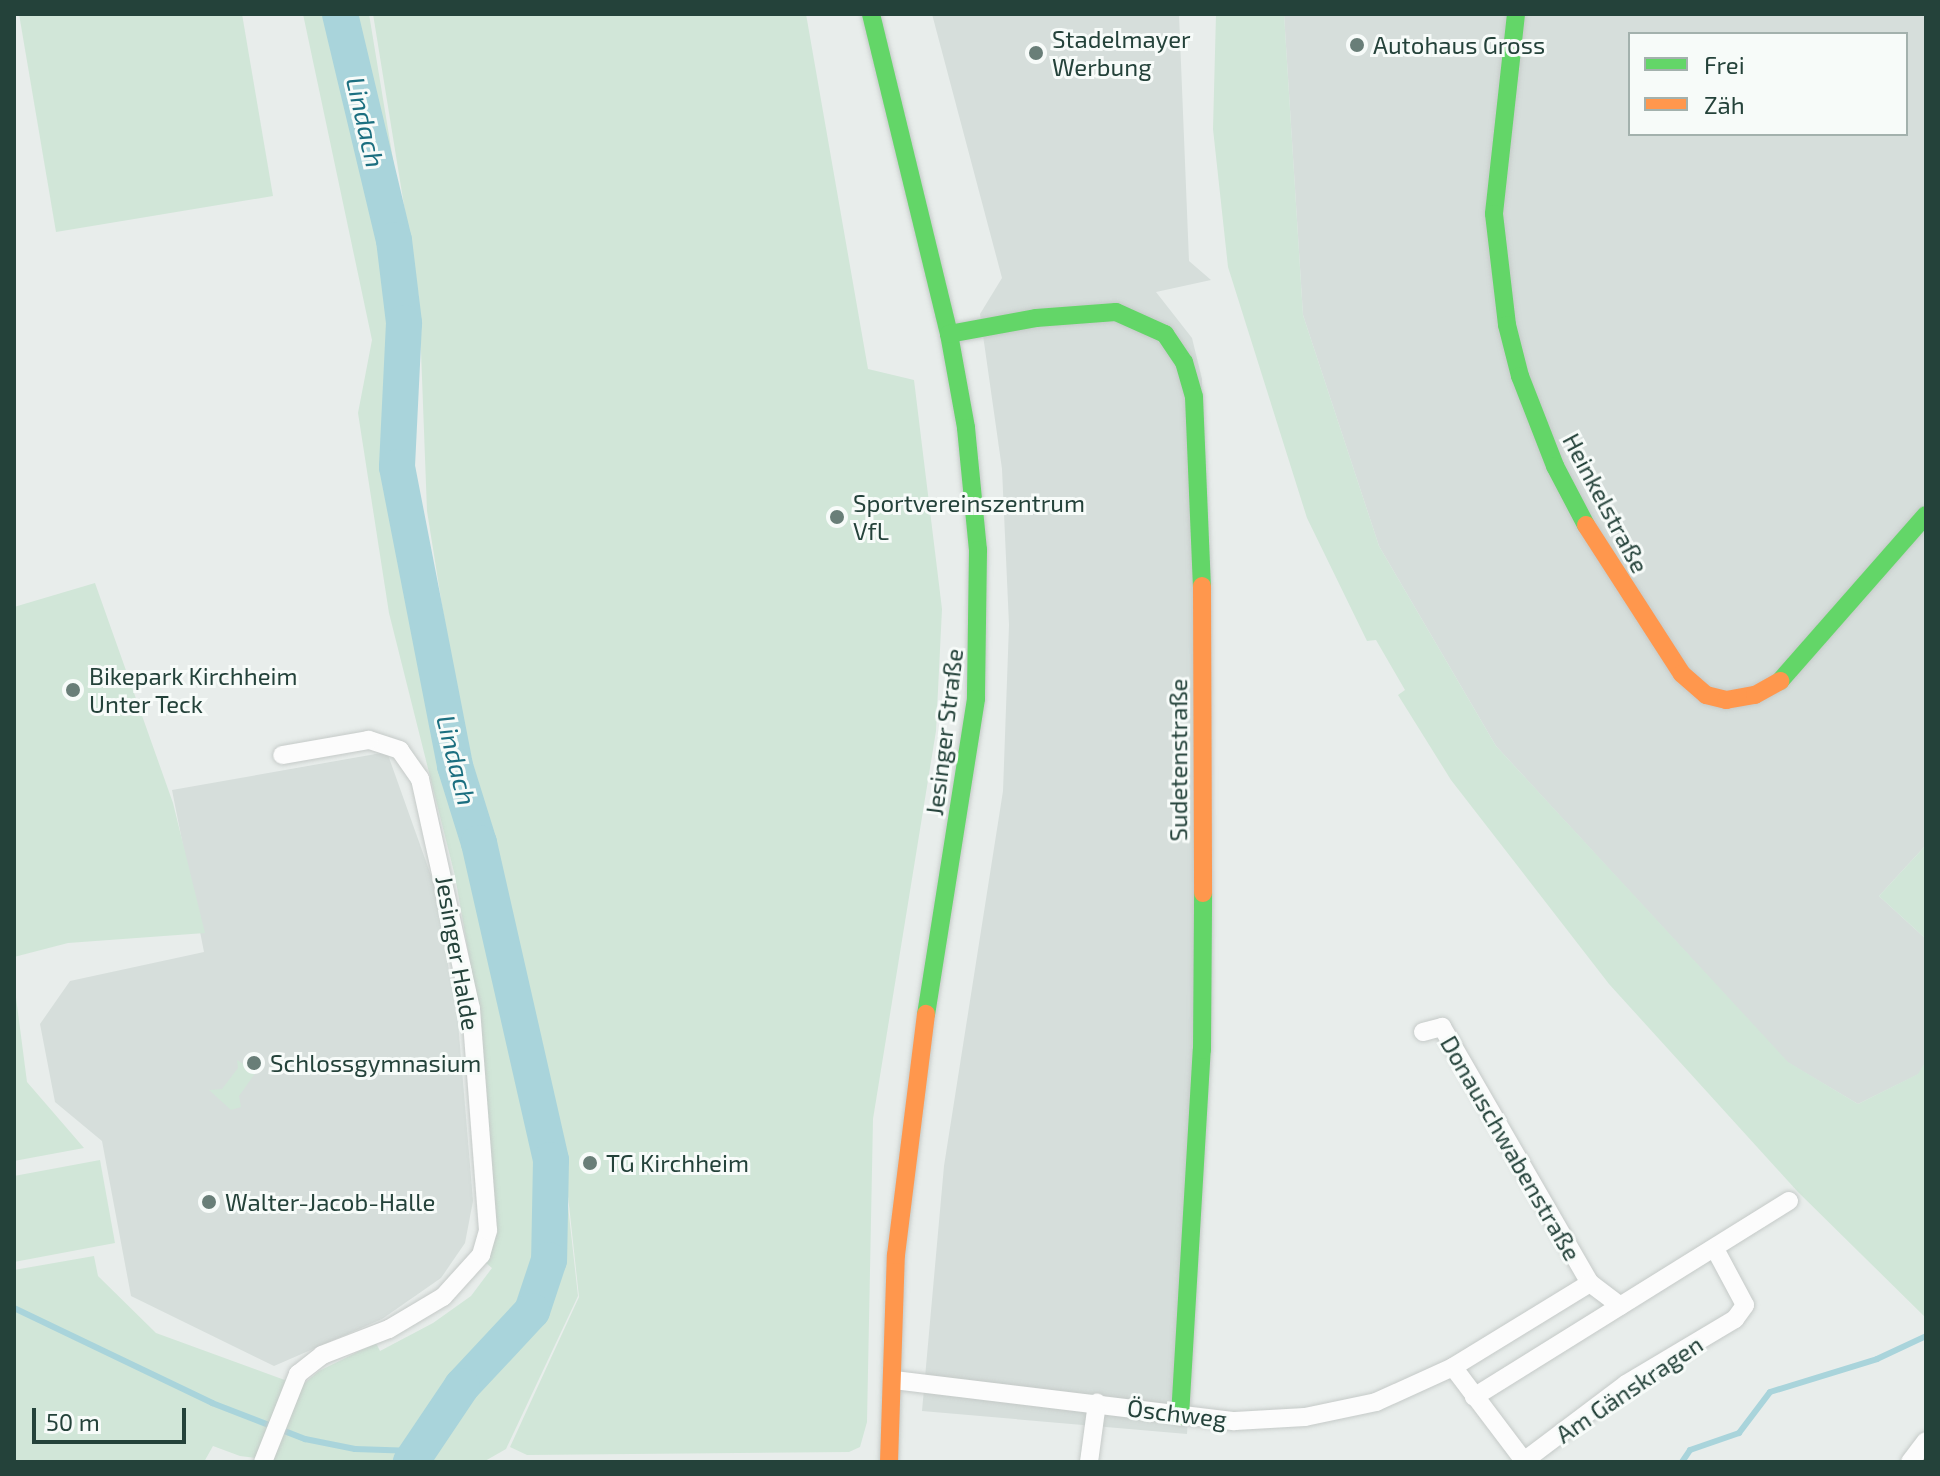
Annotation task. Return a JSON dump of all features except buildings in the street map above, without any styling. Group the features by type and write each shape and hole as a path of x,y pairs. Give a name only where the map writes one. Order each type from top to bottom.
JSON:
{"street":[{"name":"Jesinger Straße","path":"871,14 949,334 966,428 978,550 976,699 908,1127 896,1255 889,1462"},
{"name":"Heinkelstraße","path":"1516,14 1494,214 1507,325 1520,376 1555,466 1605,560 1682,674 1706,695 1726,700 1755,695 1779,682 1926,515"},
{"name":"Sudetenstraße","path":"949,334 1036,318 1116,312 1165,334 1184,362 1194,397 1204,641 1202,1050 1180,1416"},
{"name":"Jesinger Halde","path":"265,1456 298,1374 322,1355 413,1316 465,1276 481,1255 488,1203 471,1009 420,779 400,750 369,740 282,755"},
{"name":"Donauschwabenstraße","path":"1423,1032 1442,1027 1590,1283"},
{"path":"1453,1367 1474,1397 1789,1201"},
{"name":"Am Gänskragen","path":"1474,1397 1524,1461 1626,1384 1735,1319 1745,1305 1715,1249"},
{"name":"Öschweg","path":"894,1380 1235,1421 1305,1417 1376,1402 1453,1367 1590,1283"},
{"path":"1590,1283 1620,1306"},
{"path":"1089,1462 1097,1403"},
{"path":"1910,1462 1926,1441"}],"shaded area":[{"path":"932,14 1179,14 1189,261 1211,280 1156,292 1192,338 1202,379 1211,1036 1187,1434 922,1411 944,1166 1003,791 1009,625 1002,469 980,314 1002,278"},
{"path":"1284,14 1926,14 1926,845 1879,896 1926,939 1926,1061 1919,1074 1858,1104 1787,1062 1496,746 1379,546 1303,315"},
{"name":"Schlossgymnasium","path":"387,752 434,884 458,1022 473,1201 465,1243 441,1278 382,1319 274,1366 131,1296 102,1141 55,1102 40,1024 70,981 204,952 172,790"}],"green space":[{"path":"19,14 242,14 273,196 56,232"},
{"path":"303,14 369,14 416,299 412,432 421,535 447,687 562,1152 578,1296 506,1449 485,1461 286,1462 240,1456 213,1446 204,1462 14,1462 14,1270 94,1256 98,1276 156,1333 301,1386 319,1371 376,1343 380,1351 433,1323 471,1296 492,1268 486,1263 497,1229 478,1008 455,876 389,613 358,413 372,340"},
{"path":"373,14 806,14 868,369 914,380 942,609 936,731 873,1119 867,1422 860,1447 849,1452 527,1455 510,1447 579,1297 563,1150 455,687 427,511 419,298"},
{"path":"1216,14 1284,14 1303,315 1379,546 1496,746 1788,1062 1858,1104 1918,1074 1926,1061 1926,1318 1798,1192 1609,984 1451,780 1398,695 1405,690 1376,640 1367,641 1307,518 1228,267 1213,129"},
{"name":"Bikepark Kirchheim Unter Teck","path":"95,583 173,803 205,933 68,943 14,957 14,607"},
{"path":"1926,845 1926,939 1879,896"},
{"path":"14,982 27,1082 84,1148 14,1161"},
{"path":"237,1060 256,1072 239,1096 241,1107 231,1110 209,1090 222,1089 238,1068"},
{"path":"100,1160 115,1243 14,1262 14,1176"}],"waterway":[{"name":"Lindach","path":"340,14 394,240 404,323 397,467 455,766 479,843 551,1160 549,1260 532,1311 462,1386 411,1462"},
{"path":"14,1308 212,1403 305,1439 355,1449 415,1451"},
{"path":"1682,1462 1690,1450 1739,1433 1770,1392 1877,1359 1926,1336"}],"traffic: fast":[{"path":"871,14 949,334 966,428 978,550 976,699 926,1014"},
{"path":"1516,14 1494,214 1507,325 1520,376 1555,466 1586,525"},
{"path":"949,334 1036,318 1116,312 1165,334 1184,362 1194,397 1202,586"},
{"path":"1780,681 1926,515"},
{"path":"1180,1416 1202,1050 1203,893"}],"traffic: slow":[{"path":"1586,525 1682,674 1706,695 1726,700 1755,695 1780,681"},
{"path":"1202,586 1203,893"},
{"path":"889,1462 896,1255 926,1014"}],"place":[{"name":"Autohaus Gross","path":"1357,45"},
{"name":"Stadelmayer Werbung","path":"1036,53"},
{"name":"Sportvereinszentrum VfL","path":"837,517"},
{"name":"Bikepark Kirchheim Unter Teck","path":"73,690"},
{"name":"Schlossgymnasium","path":"254,1063"},
{"name":"TG Kirchheim","path":"590,1163"},
{"name":"Walter-Jacob-Halle","path":"209,1202"}]}
